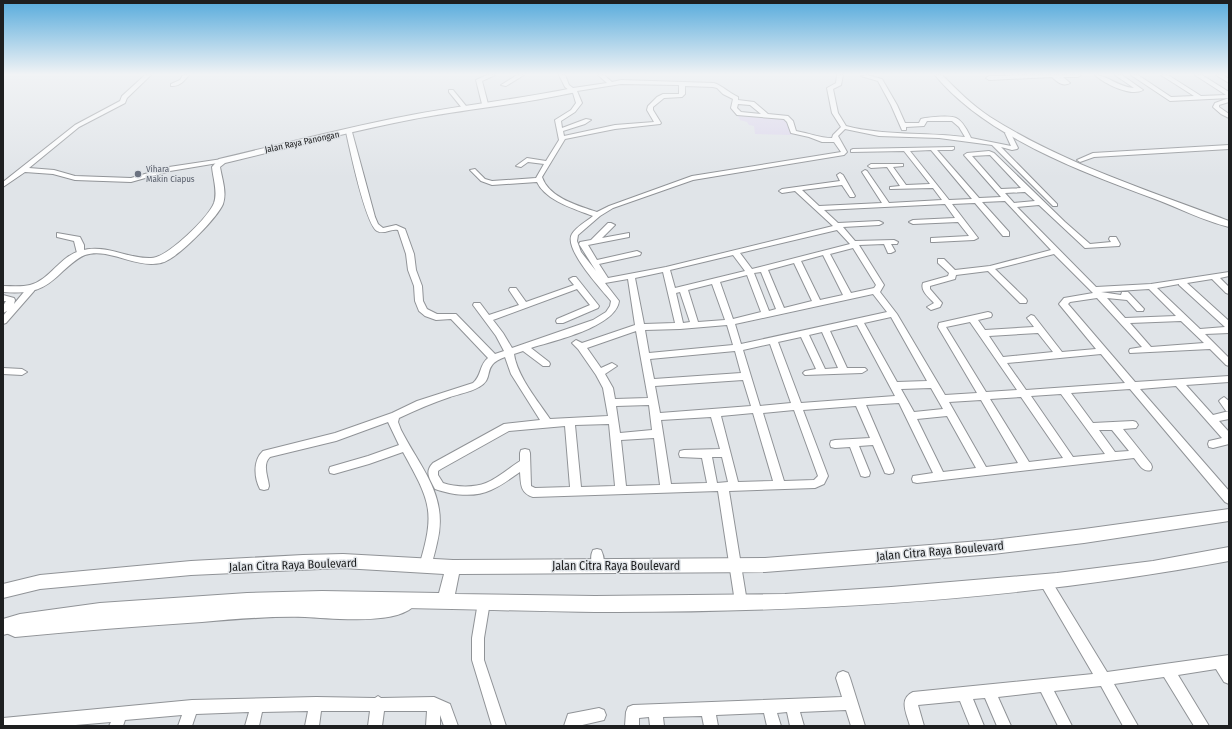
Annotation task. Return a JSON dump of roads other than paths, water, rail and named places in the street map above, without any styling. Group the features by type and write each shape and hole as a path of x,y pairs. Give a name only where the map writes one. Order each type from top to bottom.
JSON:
{"street":[{"path":"3,185 24,170 77,126 111,109"},
{"name":"Jalan Raya Panongan","path":"222,161 396,120 453,109"},
{"path":"539,180 539,177 563,138 558,122 559,119 574,109"},
{"path":"563,138 615,127 658,123 650,109"},
{"name":"Jalan Raya Panongan","path":"735,109 739,114 787,117 790,121 792,130 798,134 811,135 822,140 836,140"},
{"path":"759,109 766,115"},
{"path":"834,109 844,127 868,133 906,136 936,136 993,143 1015,148 1008,133 1010,132"},
{"path":"895,109 903,125 906,136"},
{"path":"974,109 1010,132 1071,163 1229,224"},
{"path":"987,109 997,117 1027,134 1080,160 1229,216"},
{"path":"1219,109 1229,116"},
{"path":"903,125 922,125 923,120 926,119 953,119 961,126 969,140"},
{"path":"561,130 588,120"},
{"path":"264,486 261,463 267,454 342,435 395,416 420,404 476,385 483,379 487,363 493,358 587,326 606,315 615,306 615,301 577,252 573,241 575,234 598,215 611,207 692,178 754,169 799,160 840,155 844,152 835,136 844,127"},
{"path":"349,132 371,217 377,228 380,230 398,227 401,229 410,254 412,270 418,286 419,301 423,311 436,317 453,316 493,358"},
{"path":"868,133 877,145"},
{"path":"993,143 1055,205"},
{"path":"853,151 877,145 905,149 952,148"},
{"path":"1071,163 1093,155 1229,147"},
{"path":"932,148 1006,234"},
{"path":"905,149 973,236 973,238 934,240"},
{"path":"1113,239 1116,244 1088,246 1040,203 992,154 967,155 1009,202 1097,292 1149,350"},
{"path":"519,166 527,160 548,163"},
{"path":"24,170 54,172 60,175 75,178 131,180 169,169 222,161"},
{"path":"3,321 31,290 45,283 70,260 81,254 98,251 147,261 166,257 215,209 219,195 216,168 222,161"},
{"path":"871,166 901,165"},
{"path":"889,166 905,188"},
{"path":"473,170 483,180 492,183 539,180"},
{"path":"865,172 887,205"},
{"path":"840,175 852,196"},
{"path":"539,180 544,186 564,202 598,215"},
{"path":"782,191 844,182"},
{"path":"892,188 935,186"},
{"path":"621,491 616,437 607,384 579,345 639,327 680,326 730,322 878,290 880,285 854,244 837,226 796,189"},
{"path":"1000,191 1027,190"},
{"path":"817,208 978,200 1040,203"},
{"path":"913,222 960,220"},
{"path":"626,235 585,243 583,246 606,281 666,269 837,226 879,223"},
{"path":"594,241 611,226"},
{"path":"60,235 77,238 80,245 81,254"},
{"path":"886,242 891,251"},
{"path":"671,292 854,244 894,242"},
{"path":"953,273 990,268 1056,251"},
{"path":"735,252 750,272 766,314"},
{"path":"826,252 848,296"},
{"path":"594,263 637,253"},
{"path":"796,259 816,303"},
{"path":"941,261 953,273"},
{"path":"763,268 781,311"},
{"path":"990,268 1023,301"},
{"path":"666,269 680,326"},
{"path":"931,308 938,303 926,289 926,285 952,277 953,273"},
{"path":"1229,274 1182,283 1097,292 1067,300 1063,304 1229,499"},
{"path":"631,276 653,401 666,489"},
{"path":"1214,277 1229,291"},
{"path":"560,320 595,306 573,279"},
{"path":"715,280 730,322 780,485"},
{"path":"1182,283 1229,326"},
{"path":"488,319 579,286"},
{"path":"1151,286 1228,362"},
{"path":"683,288 695,325"},
{"path":"3,289 31,290"},
{"path":"1120,289 1140,309"},
{"path":"513,290 524,305"},
{"path":"874,290 893,314 984,472"},
{"path":"1097,292 1129,298"},
{"path":"3,310 9,305 7,299"},
{"path":"477,305 500,335 509,352 510,360 516,374 547,423"},
{"path":"645,356 738,348 893,314"},
{"path":"988,315 941,326 1026,467"},
{"path":"972,318 1071,462"},
{"path":"1031,318 1059,354"},
{"path":"1122,321 1183,318"},
{"path":"859,321 911,416 940,477"},
{"path":"825,329 844,371"},
{"path":"983,333 1040,330"},
{"path":"1197,332 1229,330"},
{"path":"804,334 822,372"},
{"path":"525,453 524,464 526,488 529,492 537,493 815,484 822,480 823,476 796,408 773,341"},
{"path":"1133,351 1211,346"},
{"path":"523,347 546,364"},
{"path":"1001,360 1103,351"},
{"path":"600,373 612,366"},
{"path":"808,373 862,370"},
{"path":"3,371 22,372"},
{"path":"650,383 747,376"},
{"path":"942,398 1229,379"},
{"path":"1179,383 1229,439 1213,444"},
{"path":"894,386 934,384"},
{"path":"1064,390 1113,457"},
{"path":"655,417 796,408 901,399"},
{"path":"611,403 653,401"},
{"path":"860,403 889,470"},
{"path":"911,416 950,412"},
{"path":"716,413 726,453 723,487 741,602"},
{"path":"1211,419 1229,415"},
{"path":"395,416 394,425 404,447 427,487 435,510 434,529 425,566"},
{"path":"524,464 488,486 477,490 443,488 436,483 432,475 433,470 437,466 504,429 547,423 612,420"},
{"path":"570,422 576,492"},
{"path":"1091,428 1133,425"},
{"path":"1115,426 1147,467"},
{"path":"616,437 657,434"},
{"path":"835,444 876,441"},
{"path":"853,443 865,473"},
{"path":"334,470 369,460 404,447"},
{"path":"706,453 723,487"},
{"path":"684,454 726,453"},
{"path":"917,479 1137,454"},
{"name":"Jalan Citra Raya Boulevard","path":"3,591 40,582 199,568 343,561 453,567 598,560 765,565 993,547 1084,536 1229,515"},
{"path":"5,626 20,622 43,619 229,608 335,605 412,600 595,604 793,601 891,595 1045,581 1153,568 1229,554"},
{"path":"445,600 453,567"},
{"path":"1045,581 1131,726"},
{"path":"484,602 478,638 478,660 491,705 499,726"},
{"path":"917,726 910,706 910,702 913,699 1104,679 1224,661 1229,677"},
{"path":"1167,670 1202,726"},
{"path":"843,678 858,726"},
{"path":"1045,686 1065,726"},
{"path":"989,691 1004,726"},
{"path":"964,694 977,726"},
{"path":"375,726 378,703"},
{"path":"3,725 118,720 192,707 378,703 434,704 445,709 451,726"},
{"path":"632,726 633,712 850,703"},
{"path":"312,726 316,704"},
{"path":"433,726 434,704"},
{"path":"252,726 257,705"},
{"path":"792,705 798,726"},
{"path":"770,706 774,726"},
{"path":"185,726 192,707"},
{"path":"708,709 711,726"},
{"path":"655,710 657,726"},
{"path":"571,726 573,719 599,716"}],"place":[{"name":"Vihara Makin Ciapus","path":"138,174"}]}
